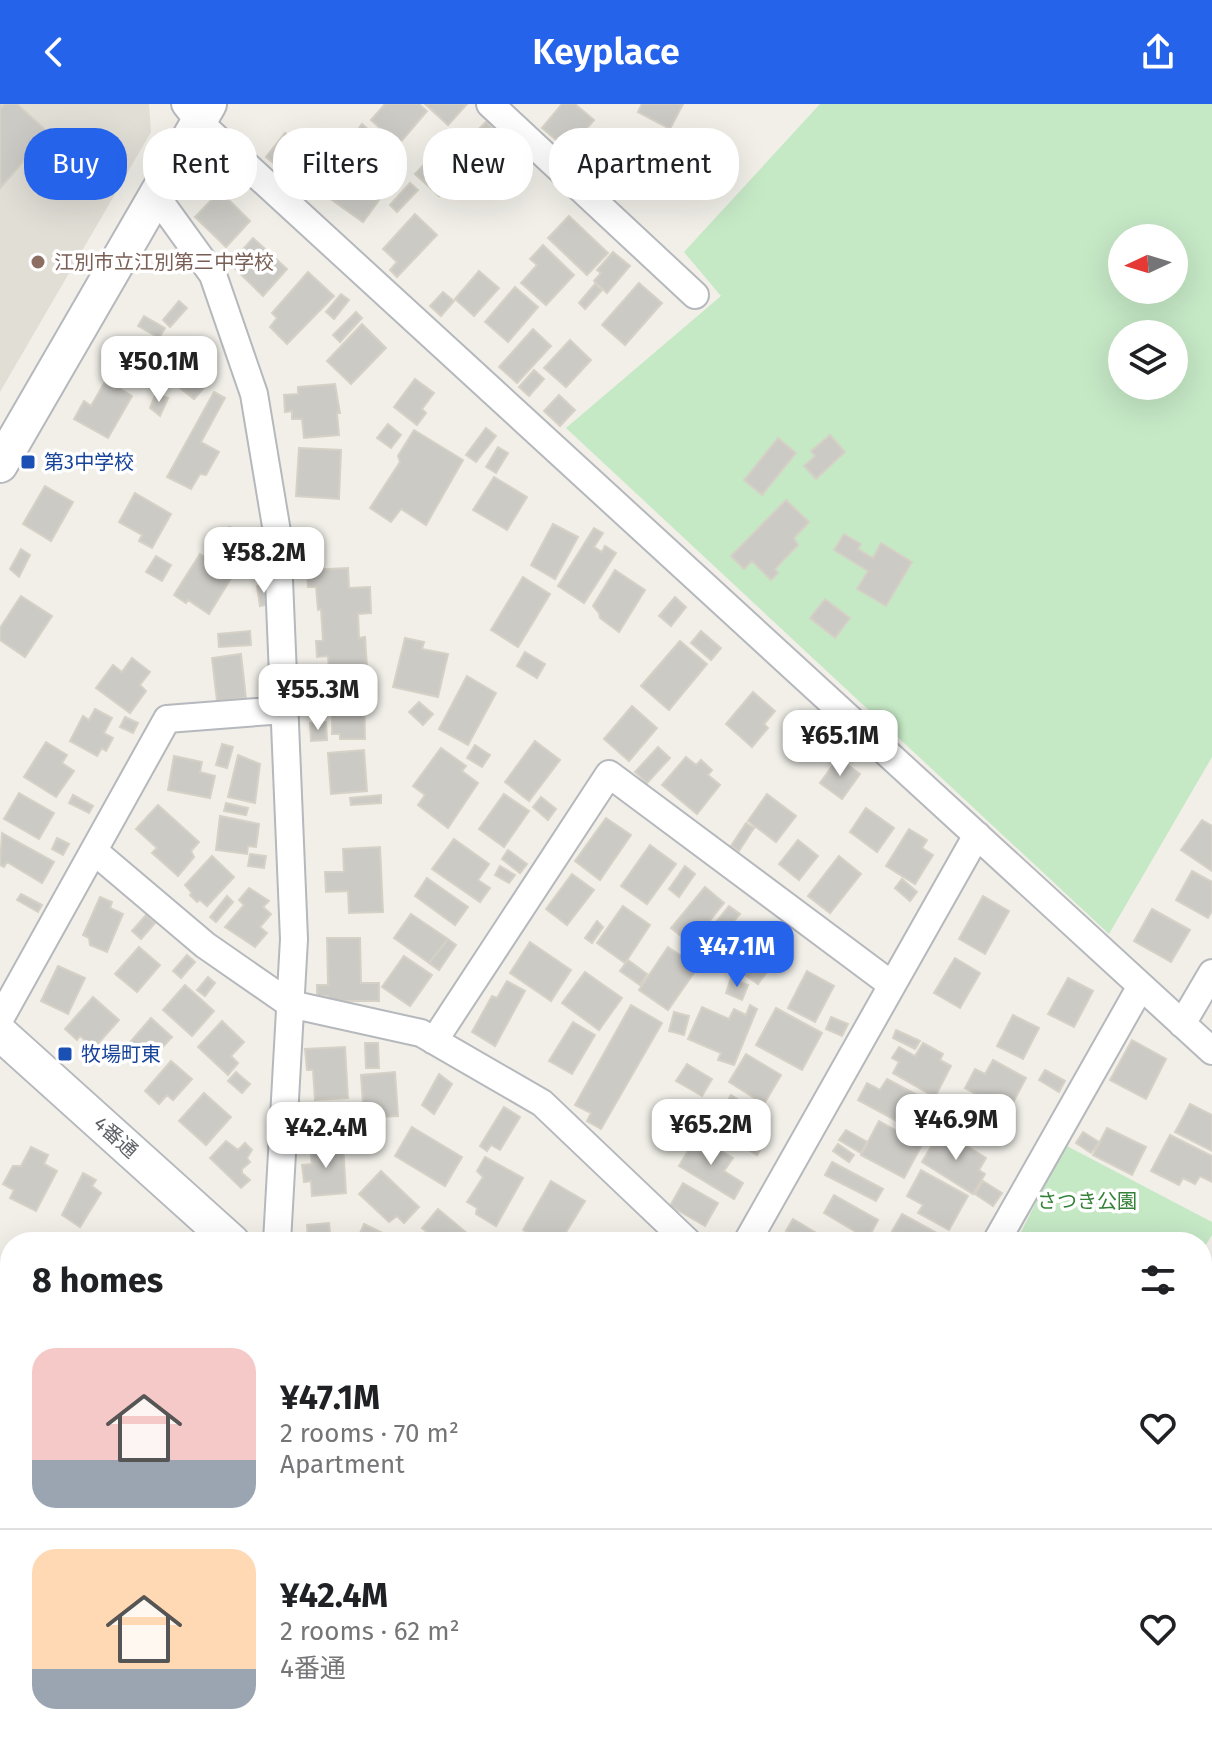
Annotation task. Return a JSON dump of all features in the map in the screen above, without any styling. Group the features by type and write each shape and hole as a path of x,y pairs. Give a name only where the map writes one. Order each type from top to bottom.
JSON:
{"street":[{"path":"490,104 695,295"},
{"path":"189,128 198,110 1212,1051"},
{"path":"0,465 154,200"},
{"path":"159,200 213,275 254,394 277,532 294,939 278,1232"},
{"path":"0,1019 167,719 284,710"},
{"path":"434,1041 609,774 892,985"},
{"path":"753,1232 977,835"},
{"path":"94,851 205,945 290,1004 421,1033 542,1103 677,1232"},
{"path":"1182,1024 1212,973"},
{"path":"1002,1232 1141,986"},
{"name":"4番通","path":"0,1033 221,1232"}],"shaded area":[{"name":"江別市立江別第三中学校","path":"0,104 149,104 151,128 143,128 143,146 127,173 127,128 24,128 24,200 112,200 0,392"}],"green space":[{"path":"820,104 1212,104 1212,757 1109,934 566,428 721,296 684,252 732,200 739,200 739,192"},
{"name":"さつき公園","path":"1065,1145 1212,1222 1212,1232 1021,1232"}],"building":[{"path":"17,104 43,128 24,128 24,161 0,188 0,105"},
{"path":"385,104 419,104 427,111 407,134 407,128 380,128 371,120"},
{"path":"425,104 467,104 448,125"},
{"path":"562,104 575,104 594,120 587,128 549,128 549,134 542,128"},
{"path":"642,104 683,104 671,128 638,112"},
{"path":"273,148 273,163 266,157"},
{"path":"423,166 423,181 415,174"},
{"path":"410,183 418,190 397,212 390,205 395,200 407,200"},
{"path":"211,200 229,200 250,221 226,247 195,217"},
{"path":"332,200 379,200 363,222"},
{"path":"415,214 437,235 397,277 390,270 397,262 383,249"},
{"path":"569,216 608,253 587,275 548,238"},
{"path":"253,238 287,269 263,296 230,264"},
{"path":"543,245 574,275 546,305 521,283 537,265 530,259"},
{"path":"613,252 630,266 607,293 594,281 601,273 597,270"},
{"path":"479,271 499,288 474,316 455,299"},
{"path":"308,272 334,296 287,344 270,327 277,318 272,313"},
{"path":"639,283 662,303 625,345 602,325"},
{"path":"595,284 602,290 585,309 579,303"},
{"path":"515,287 538,307 508,342 485,322"},
{"path":"443,292 454,301 441,316 430,306"},
{"path":"341,294 349,300 334,319 326,312"},
{"path":"179,301 187,308 170,327 163,320"},
{"path":"356,312 362,318 340,342 333,335"},
{"path":"144,316 165,328 159,338 138,326"},
{"path":"362,324 386,348 351,384 327,361"},
{"path":"533,329 551,346 517,383 499,367"},
{"path":"570,340 591,360 566,387 544,368"},
{"path":"174,342 214,376 194,399 151,365"},
{"path":"137,365 156,379 151,385 131,372"},
{"path":"534,370 544,379 529,396 519,387"},
{"path":"415,379 434,393 422,409 426,413 417,425 394,407"},
{"path":"106,380 132,396 108,438 74,419 84,401 91,406"},
{"path":"335,384 340,413 337,413 339,435 304,438 302,419 292,419 292,411 285,412 284,395 298,394 298,387"},
{"path":"214,392 225,398 201,442 219,452 206,475 200,474 191,489 167,477"},
{"path":"156,393 168,398 160,416 150,408"},
{"path":"559,395 575,410 560,426 544,411"},
{"path":"388,424 401,435 391,448 377,438"},
{"path":"486,428 496,436 476,462 466,455"},
{"path":"414,430 463,460 426,525 401,509 391,522 370,508 400,462 398,456"},
{"path":"830,435 845,452 816,479 804,466 815,456 811,451"},
{"path":"778,438 796,453 762,495 744,480"},
{"path":"498,447 508,453 496,473 486,467"},
{"path":"299,448 341,450 339,499 296,496"},
{"path":"494,477 527,497 507,530 473,510"},
{"path":"45,486 73,502 51,541 23,524"},
{"path":"135,493 171,514 152,548 139,541 142,535 119,522"},
{"path":"786,500 809,522 794,538 798,545 775,569 778,573 771,580 752,561 744,569 731,556"},
{"path":"553,524 578,537 555,579 531,565"},
{"path":"229,527 252,535 249,548 225,541"},
{"path":"594,528 603,533 594,547 602,552 605,546 616,553 584,603 558,586"},
{"path":"844,534 861,544 858,549 873,558 881,543 912,562 886,606 857,589 868,571 834,550"},
{"path":"21,549 30,555 19,577 10,569"},
{"path":"200,554 233,575 209,614 174,595"},
{"path":"156,556 171,565 162,581 146,572"},
{"path":"348,568 349,588 370,587 371,613 358,614 359,638 365,637 367,667 329,669 328,656 317,657 316,641 323,641 321,609 318,610 316,587 308,587 307,570"},
{"path":"615,570 645,590 619,632 600,618 593,606"},
{"path":"523,577 550,594 518,647 491,630"},
{"path":"269,585 271,604 260,606 257,586"},
{"path":"21,596 52,616 25,657 0,640 0,628"},
{"path":"675,597 686,607 671,626 659,616"},
{"path":"825,599 850,618 835,638 810,618"},
{"path":"250,631 251,645 219,647 218,634"},
{"path":"701,631 721,648 711,660 691,643"},
{"path":"405,638 424,642 422,649 448,654 438,697 393,687"},
{"path":"680,641 707,664 669,710 641,686"},
{"path":"525,652 545,664 537,678 517,666"},
{"path":"241,654 246,698 217,701 212,658"},
{"path":"132,658 150,672 140,685 146,691 130,713 96,688 113,665 122,672"},
{"path":"312,667 326,667 326,689 312,689"},
{"path":"467,676 496,693 468,745 439,729"},
{"path":"332,689 364,689 365,739 340,739 340,734 332,734"},
{"path":"753,692 775,711 764,724 768,728 752,747 726,724"},
{"path":"419,702 433,714 423,725 409,712"},
{"path":"632,706 657,728 629,761 604,739"},
{"path":"95,709 112,718 104,733 113,738 106,751 102,748 97,756 70,741 83,716 89,720"},
{"path":"125,717 138,723 133,733 120,727"},
{"path":"326,722 327,740 311,741 310,723"},
{"path":"535,741 560,760 529,801 505,782"},
{"path":"46,742 67,755 62,763 74,771 56,797 24,777"},
{"path":"222,744 233,747 227,768 216,765"},
{"path":"475,745 490,755 482,767 467,758"},
{"path":"658,747 670,758 647,783 635,772"},
{"path":"441,748 466,766 462,771 478,783 448,828 418,805 425,795 413,786"},
{"path":"364,750 367,791 331,794 328,753"},
{"path":"238,755 260,764 255,803 228,797"},
{"path":"174,756 202,762 200,772 215,776 210,798 168,790"},
{"path":"686,757 696,765 701,760 712,770 708,775 720,785 697,814 662,785"},
{"path":"838,758 860,774 842,799 820,783"},
{"path":"19,793 54,813 39,839 4,819"},
{"path":"504,794 529,811 504,847 479,829"},
{"path":"767,794 796,816 776,842 748,821"},
{"path":"73,795 93,806 89,813 69,803"},
{"path":"381,795 381,803 351,805 350,798"},
{"path":"541,797 556,809 548,820 533,807"},
{"path":"226,803 248,808 246,815 224,811"},
{"path":"158,805 199,842 191,851 194,857 178,876 152,853 157,848 136,829"},
{"path":"866,808 894,828 877,852 850,832"},
{"path":"220,816 259,824 256,847 248,846 247,854 216,850"},
{"path":"606,818 631,835 600,880 575,861"},
{"path":"1202,820 1212,826 1212,871 1181,850"},
{"path":"746,823 754,828 739,851 731,846"},
{"path":"909,829 927,840 922,848 933,855 915,884 886,866"},
{"path":"2,833 54,862 42,883 7,862 4,867 0,865"},
{"path":"57,838 69,844 63,855 52,849"},
{"path":"454,839 489,864 478,880 490,888 480,902 432,869"},
{"path":"798,840 818,856 799,880 779,864"},
{"path":"650,845 676,864 647,904 621,886"},
{"path":"380,847 383,912 349,913 348,891 326,892 325,872 344,872 343,849"},
{"path":"508,850 527,864 520,873 502,859"},
{"path":"250,854 266,856 264,868 248,866"},
{"path":"212,856 234,877 207,906 200,900 197,902 185,885"},
{"path":"839,856 861,874 830,913 808,896"},
{"path":"500,866 515,875 509,883 495,875"},
{"path":"685,866 695,874 679,897 669,889"},
{"path":"1192,871 1212,882 1212,911 1208,918 1176,900"},
{"path":"572,874 594,890 567,925 546,909"},
{"path":"427,878 468,907 455,925 415,896"},
{"path":"902,879 917,892 910,901 895,888"},
{"path":"705,887 724,903 691,944 671,928"},
{"path":"249,888 269,901 263,907 271,914 260,927 267,933 255,947 225,927 244,905 239,900"},
{"path":"21,894 42,905 38,912 17,900"},
{"path":"227,896 233,902 216,922 210,917"},
{"path":"983,896 1009,911 985,954 959,939"},
{"path":"100,897 112,902 110,908 123,914 107,952 90,945 89,938 83,935"},
{"path":"623,906 650,925 625,963 597,943"},
{"path":"729,906 740,914 722,935 712,927"},
{"path":"1152,909 1190,930 1171,962 1134,941"},
{"path":"411,914 448,939 429,963 394,938"},
{"path":"146,915 155,923 141,939 132,931"},
{"path":"597,921 603,927 592,943 585,938"},
{"path":"756,932 782,951 758,984 731,965"},
{"path":"327,938 360,938 361,983 379,983 379,1001 328,1001 328,996 317,996 317,985 328,985"},
{"path":"448,939 456,945 439,970 429,963"},
{"path":"530,942 571,970 551,1001 510,973"},
{"path":"139,947 160,965 137,992 115,974"},
{"path":"668,947 698,967 668,1010 639,990"},
{"path":"187,955 195,962 181,978 173,971"},
{"path":"404,956 432,975 410,1006 382,987"},
{"path":"955,958 980,973 960,1008 934,993"},
{"path":"628,960 647,974 640,985 620,971"},
{"path":"58,966 85,978 68,1014 41,1001"},
{"path":"807,971 834,986 815,1022 788,1008"},
{"path":"585,972 622,998 599,1030 562,1003"},
{"path":"208,977 215,983 205,996 197,990"},
{"path":"731,978 748,985 742,1000 726,993"},
{"path":"1068,978 1093,991 1074,1027 1048,1014"},
{"path":"507,981 525,991 495,1046 472,1032 492,996 497,998"},
{"path":"185,985 214,1011 192,1036 163,1010"},
{"path":"93,997 119,1020 94,1048 80,1036 77,1040 65,1029"},
{"path":"631,1005 662,1023 601,1129 587,1121 591,1113 575,1105"},
{"path":"750,1005 757,1009 734,1065 718,1060 721,1053 688,1039 702,1007 729,1019 734,1009 746,1015"},
{"path":"776,1008 822,1033 802,1070 756,1045"},
{"path":"674,1012 689,1016 684,1035 669,1031"},
{"path":"1013,1015 1039,1028 1023,1059 997,1046"},
{"path":"831,1017 848,1024 842,1036 826,1029"},
{"path":"151,1018 172,1037 147,1064 125,1048"},
{"path":"222,1021 244,1042 231,1056 238,1063 228,1075 198,1047"},
{"path":"573,1022 595,1035 572,1074 549,1061"},
{"path":"896,1030 920,1041 915,1049 893,1038"},
{"path":"1132,1040 1166,1059 1146,1099 1110,1080"},
{"path":"365,1043 378,1043 379,1068 366,1068"},
{"path":"923,1043 943,1054 940,1060 951,1066 935,1097 893,1073 899,1062 892,1058 899,1047 915,1056"},
{"path":"345,1047 348,1098 315,1100 313,1070 307,1070 305,1049"},
{"path":"746,1054 781,1075 764,1104 729,1082"},
{"path":"993,1060 1026,1078 1008,1112 965,1088 975,1069 985,1074"},
{"path":"171,1061 192,1079 173,1100 167,1095 159,1104 145,1091"},
{"path":"687,1064 712,1079 702,1096 676,1081"},
{"path":"1045,1070 1065,1081 1059,1092 1039,1080"},
{"path":"236,1072 250,1084 242,1093 228,1081"},
{"path":"395,1072 398,1116 364,1118 361,1075"},
{"path":"439,1074 452,1084 434,1114 422,1105"},
{"path":"887,1079 932,1103 917,1132 858,1100 867,1083 880,1090"},
{"path":"204,1093 231,1117 206,1145 179,1121"},
{"path":"731,1095 758,1112 750,1125 768,1136 757,1155 712,1127"},
{"path":"1190,1104 1212,1115 1212,1151 1175,1132"},
{"path":"504,1107 520,1117 500,1150 491,1145 487,1151 480,1146"},
{"path":"989,1109 1001,1114 993,1132 981,1127"},
{"path":"879,1121 922,1145 904,1178 861,1155"},
{"path":"412,1127 462,1157 445,1186 395,1156"},
{"path":"1107,1128 1146,1147 1132,1175 1093,1155"},
{"path":"846,1130 867,1142 861,1153 839,1140"},
{"path":"941,1130 986,1158 979,1170 985,1174 973,1194 922,1162"},
{"path":"1083,1132 1099,1142 1091,1153 1076,1143"},
{"path":"1170,1135 1212,1156 1212,1182 1200,1176 1195,1184 1183,1178 1179,1185 1151,1171"},
{"path":"697,1136 733,1158 724,1171 743,1183 734,1199 679,1166"},
{"path":"226,1141 238,1150 245,1143 252,1150 247,1158 250,1162 242,1169 250,1180 241,1188 210,1158"},
{"path":"343,1144 346,1193 312,1196 311,1181 304,1182 302,1165 312,1164 310,1147"},
{"path":"838,1144 854,1155 849,1162 833,1151"},
{"path":"31,1147 48,1155 44,1164 57,1171 36,1211 10,1198 14,1190 3,1184 13,1166 21,1166"},
{"path":"485,1157 523,1178 496,1226 476,1214 477,1208 467,1202 483,1177 477,1171"},
{"path":"832,1162 883,1189 876,1201 825,1175"},
{"path":"921,1170 968,1196 949,1230 918,1213 923,1205 907,1196"},
{"path":"381,1171 419,1207 404,1223 397,1216 389,1222 359,1194"},
{"path":"83,1173 96,1180 92,1186 101,1193 80,1227 62,1215"},
{"path":"551,1181 585,1201 566,1232 523,1230"},
{"path":"983,1181 1002,1193 993,1206 975,1194"},
{"path":"683,1183 718,1203 705,1226 670,1206"},
{"path":"834,1195 878,1220 872,1232 856,1232 824,1213"},
{"path":"438,1209 466,1232 427,1232 422,1228"},
{"path":"902,1214 935,1232 892,1232"},
{"path":"793,1219 815,1232 788,1232"},
{"path":"329,1223 330,1232 307,1232 307,1225"},
{"path":"364,1224 380,1232 360,1232"}],"place":[{"name":"江別市立江別第三中学校","path":"38,262"},
{"name":"第3中学校","path":"28,462"},
{"name":"牧場町東","path":"65,1054"}]}
